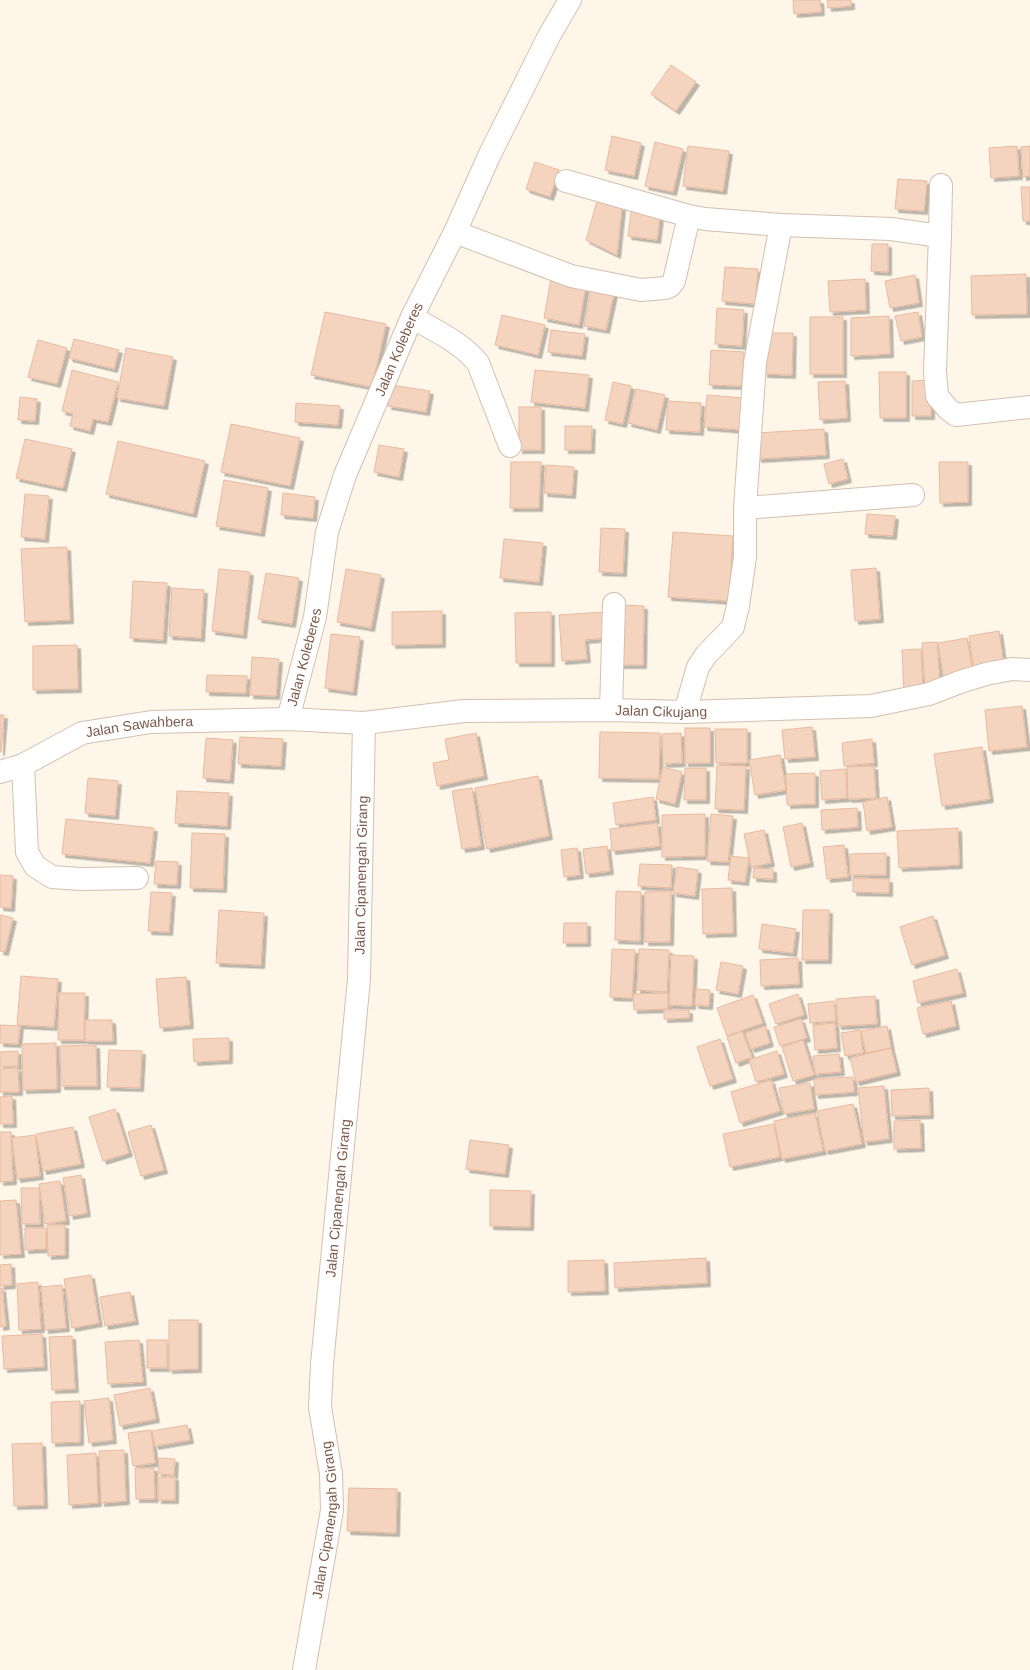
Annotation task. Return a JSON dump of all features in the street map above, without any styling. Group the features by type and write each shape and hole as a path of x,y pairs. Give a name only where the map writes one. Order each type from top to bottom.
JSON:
{"street":[{"name":"Jalan Koleberes","path":"288,719 315,618 329,524 345,475 412,317 455,232 490,154 549,36 570,0"},
{"path":"566,181 689,216 705,219 781,225 891,229 940,236"},
{"path":"941,185 935,371 937,396 948,409 956,415 1030,407"},
{"path":"455,232 571,276 641,290 665,288 670,286 674,281 689,216"},
{"path":"685,712 698,667 706,655 733,627 738,606 745,557 745,508 755,363 781,225"},
{"path":"412,317 452,340 471,354 478,363 510,446"},
{"path":"745,508 913,495"},
{"path":"611,710 614,604"},
{"name":"Jalan Cikujang","path":"288,719 364,723 464,711 611,710 685,712 871,706 929,694 986,674 1012,669 1030,670"},
{"name":"Jalan Sawahbera","path":"0,772 23,766 82,733 102,729 152,722 288,719"},
{"name":"Jalan Cipanengah Girang","path":"304,1670 332,1510 331,1474 320,1407 322,1364 359,979 364,723"},
{"path":"23,766 27,852 36,866 52,877 81,879 137,878"}],"building":[{"path":"793,0 820,0 821,12 794,14"},
{"path":"827,0 851,0 851,6 828,8"},
{"path":"671,65 696,82 676,111 651,94"},
{"path":"612,136 641,143 634,176 605,170"},
{"path":"655,142 683,149 673,192 645,186"},
{"path":"688,146 729,151 723,191 683,186"},
{"path":"1017,146 1019,176 991,178 989,148"},
{"path":"1030,146 1030,176 1023,177 1021,147"},
{"path":"535,162 559,170 550,197 526,189"},
{"path":"898,179 927,181 924,211 895,209"},
{"path":"1021,187 1030,187 1030,221 1023,221"},
{"path":"597,201 622,207 617,255 586,240"},
{"path":"632,206 661,209 657,240 628,236"},
{"path":"872,244 888,244 888,272 871,271"},
{"path":"725,267 758,269 755,304 722,301"},
{"path":"1026,274 1027,314 972,315 971,276"},
{"path":"915,275 919,303 890,308 885,281"},
{"path":"551,279 586,285 579,325 544,318"},
{"path":"865,279 866,310 830,312 828,281"},
{"path":"591,289 614,293 606,330 584,326"},
{"path":"717,308 744,310 742,346 715,344"},
{"path":"325,312 386,324 372,387 311,375"},
{"path":"918,312 922,337 901,341 895,316"},
{"path":"502,315 545,325 538,355 495,345"},
{"path":"889,316 890,354 851,356 851,318"},
{"path":"810,317 843,317 843,374 810,374"},
{"path":"551,330 585,334 582,356 548,352"},
{"path":"766,333 793,333 792,375 764,374"},
{"path":"74,339 119,350 114,369 69,358"},
{"path":"38,340 67,348 57,384 28,377"},
{"path":"126,348 173,357 164,406 117,398"},
{"path":"711,350 744,352 742,386 709,385"},
{"path":"72,370 118,382 108,422 93,419 90,431 70,426 73,414 62,411"},
{"path":"535,370 589,375 585,408 531,402"},
{"path":"879,372 906,372 906,418 880,418"},
{"path":"931,380 931,416 912,416 912,381"},
{"path":"845,381 847,418 820,420 818,382"},
{"path":"613,382 631,386 623,424 605,420"},
{"path":"391,385 430,391 426,412 388,406"},
{"path":"636,389 665,395 657,430 628,423"},
{"path":"707,395 744,398 741,430 704,427"},
{"path":"20,397 37,399 35,421 18,420"},
{"path":"668,401 701,403 700,432 666,430"},
{"path":"296,403 340,406 338,425 295,422"},
{"path":"519,407 541,407 541,450 519,450"},
{"path":"231,424 300,438 290,486 221,472"},
{"path":"565,426 592,426 591,450 565,450"},
{"path":"824,429 826,455 758,459 756,433"},
{"path":"25,439 72,449 63,488 16,478"},
{"path":"118,441 205,461 193,514 106,494"},
{"path":"379,445 404,449 399,477 374,472"},
{"path":"843,459 848,479 829,484 824,464"},
{"path":"511,462 541,462 539,508 510,508"},
{"path":"939,462 968,462 968,502 940,503"},
{"path":"546,465 574,467 572,495 544,493"},
{"path":"224,480 268,488 261,533 216,526"},
{"path":"283,493 315,497 313,518 281,515"},
{"path":"25,494 49,496 45,539 21,537"},
{"path":"867,514 895,516 893,536 865,534"},
{"path":"601,528 625,529 623,573 599,572"},
{"path":"673,532 733,536 729,601 668,597"},
{"path":"504,539 543,543 539,582 500,578"},
{"path":"67,547 70,620 25,622 21,549"},
{"path":"876,568 880,619 855,621 851,570"},
{"path":"219,569 250,572 243,635 212,631"},
{"path":"346,569 381,575 371,628 337,622"},
{"path":"266,573 299,578 292,624 258,619"},
{"path":"133,581 167,583 163,640 130,638"},
{"path":"172,588 204,590 201,638 169,636"},
{"path":"620,605 644,606 643,665 618,665"},
{"path":"442,611 442,644 392,645 392,612"},
{"path":"551,612 551,663 516,663 515,613"},
{"path":"605,612 606,638 585,640 587,659 562,661 559,615"},
{"path":"999,631 1004,666 974,671 969,636"},
{"path":"331,634 360,637 353,692 325,688"},
{"path":"967,638 973,674 944,679 938,643"},
{"path":"937,642 940,686 925,687 922,643"},
{"path":"77,645 78,689 33,690 33,646"},
{"path":"921,649 923,693 904,694 902,650"},
{"path":"252,657 279,659 276,696 250,695"},
{"path":"207,675 247,676 246,693 206,692"},
{"path":"1022,706 1027,747 989,751 985,710"},
{"path":"0,715 4,715 1,752 0,752"},
{"path":"812,727 815,757 785,759 782,730"},
{"path":"685,728 710,728 710,763 685,763"},
{"path":"715,729 747,729 747,763 716,763"},
{"path":"600,732 660,733 659,779 599,778"},
{"path":"476,733 484,776 437,786 433,763 449,760 445,739"},
{"path":"681,733 682,763 663,764 662,734"},
{"path":"240,737 283,739 281,766 238,764"},
{"path":"206,738 233,740 230,780 203,778"},
{"path":"872,739 874,763 844,766 842,743"},
{"path":"982,747 990,799 942,806 934,754"},
{"path":"780,755 786,790 755,795 749,760"},
{"path":"717,765 746,766 744,810 715,809"},
{"path":"874,766 876,798 848,799 847,767"},
{"path":"663,767 682,772 675,804 656,799"},
{"path":"685,768 706,768 706,800 684,800"},
{"path":"846,769 847,798 822,800 820,771"},
{"path":"815,773 815,804 787,805 786,774"},
{"path":"538,776 549,836 487,849 475,788"},
{"path":"88,778 118,781 115,816 85,813"},
{"path":"472,788 481,846 462,849 452,791"},
{"path":"177,791 229,793 227,826 175,823"},
{"path":"653,797 656,820 616,825 613,803"},
{"path":"887,797 892,827 867,831 863,802"},
{"path":"857,808 858,827 822,830 821,810"},
{"path":"705,814 705,856 662,857 662,815"},
{"path":"711,814 733,816 728,862 707,861"},
{"path":"66,819 154,828 150,863 62,854"},
{"path":"657,823 660,846 612,851 610,829"},
{"path":"802,823 810,863 791,867 783,827"},
{"path":"958,828 959,865 899,868 897,831"},
{"path":"764,830 771,863 751,867 744,834"},
{"path":"192,833 225,834 223,889 190,888"},
{"path":"844,845 848,877 827,879 823,847"},
{"path":"607,846 610,871 586,874 583,849"},
{"path":"577,848 580,875 564,877 561,850"},
{"path":"886,853 886,875 850,875 850,854"},
{"path":"731,856 749,858 745,882 728,880"},
{"path":"156,861 178,862 177,885 154,884"},
{"path":"640,864 672,865 671,888 638,886"},
{"path":"677,867 698,870 695,896 673,893"},
{"path":"754,868 773,869 773,879 753,878"},
{"path":"0,875 13,876 11,908 0,907"},
{"path":"853,878 889,879 889,893 853,892"},
{"path":"732,888 733,933 703,934 702,889"},
{"path":"616,891 641,892 640,941 615,940"},
{"path":"671,891 670,942 645,942 645,892"},
{"path":"151,892 172,893 169,932 148,931"},
{"path":"219,910 264,913 261,965 216,963"},
{"path":"803,910 829,910 828,960 802,960"},
{"path":"0,915 13,918 5,952 0,951"},
{"path":"933,916 945,955 912,965 900,927"},
{"path":"564,923 587,923 587,943 563,943"},
{"path":"762,924 796,929 793,953 759,949"},
{"path":"612,949 635,950 632,998 610,997"},
{"path":"639,949 669,950 667,992 637,990"},
{"path":"671,955 694,956 692,1006 669,1005"},
{"path":"798,958 799,984 761,986 760,960"},
{"path":"721,962 743,966 738,994 716,990"},
{"path":"957,969 963,993 918,1003 913,981"},
{"path":"21,976 58,979 54,1027 17,1025"},
{"path":"186,977 190,1025 160,1028 156,979"},
{"path":"696,989 710,990 709,1006 695,1005"},
{"path":"59,993 85,993 84,1040 58,1040"},
{"path":"668,993 668,1009 634,1010 633,994"},
{"path":"798,994 804,1015 776,1024 769,1004"},
{"path":"753,995 763,1023 727,1036 717,1008"},
{"path":"875,996 877,1024 838,1026 836,999"},
{"path":"834,1001 836,1021 810,1023 808,1004"},
{"path":"951,1001 956,1026 923,1034 917,1008"},
{"path":"664,1010 689,1010 689,1018 664,1019"},
{"path":"801,1019 807,1038 780,1046 774,1027"},
{"path":"85,1020 112,1020 113,1041 85,1041"},
{"path":"835,1023 837,1048 815,1050 813,1025"},
{"path":"0,1025 20,1026 18,1044 0,1043"},
{"path":"765,1026 770,1043 751,1049 745,1033"},
{"path":"887,1026 891,1048 866,1053 861,1031"},
{"path":"860,1030 863,1053 845,1056 841,1033"},
{"path":"742,1031 752,1057 736,1063 727,1037"},
{"path":"229,1038 229,1060 194,1062 193,1039"},
{"path":"720,1039 733,1079 710,1086 697,1047"},
{"path":"803,1040 814,1075 793,1081 782,1047"},
{"path":"56,1043 57,1089 23,1090 22,1044"},
{"path":"96,1045 97,1086 61,1086 60,1046"},
{"path":"891,1048 897,1072 856,1082 850,1058"},
{"path":"109,1050 142,1051 140,1088 107,1087"},
{"path":"18,1051 18,1066 0,1067 0,1052"},
{"path":"777,1051 784,1074 756,1082 749,1060"},
{"path":"839,1054 841,1072 815,1074 813,1056"},
{"path":"18,1068 19,1092 0,1092 0,1069"},
{"path":"853,1077 854,1092 815,1095 814,1079"},
{"path":"771,1080 780,1111 740,1123 731,1092"},
{"path":"810,1083 814,1109 784,1114 779,1088"},
{"path":"884,1086 889,1139 864,1142 858,1088"},
{"path":"929,1088 930,1115 892,1116 891,1090"},
{"path":"12,1096 13,1124 0,1124 0,1097"},
{"path":"853,1104 862,1144 825,1151 817,1111"},
{"path":"115,1109 129,1153 103,1161 89,1117"},
{"path":"815,1113 823,1151 782,1159 774,1121"},
{"path":"920,1120 921,1148 894,1149 894,1121"},
{"path":"774,1124 780,1157 730,1167 723,1134"},
{"path":"151,1125 164,1170 141,1176 128,1132"},
{"path":"73,1127 81,1164 43,1171 36,1134"},
{"path":"0,1132 11,1132 13,1181 0,1182"},
{"path":"35,1135 40,1176 17,1179 12,1138"},
{"path":"470,1140 509,1145 505,1174 466,1169"},
{"path":"81,1175 87,1213 70,1216 63,1178"},
{"path":"60,1181 66,1221 45,1224 39,1184"},
{"path":"21,1188 39,1188 40,1224 22,1224"},
{"path":"490,1190 531,1191 530,1227 490,1226"},
{"path":"16,1200 21,1254 0,1255 0,1201"},
{"path":"47,1225 65,1225 65,1255 48,1256"},
{"path":"25,1228 46,1228 46,1249 25,1250"},
{"path":"706,1258 707,1283 615,1288 614,1263"},
{"path":"604,1260 605,1291 568,1292 568,1261"},
{"path":"11,1264 12,1285 0,1286 0,1265"},
{"path":"91,1275 99,1323 72,1328 64,1279"},
{"path":"38,1282 41,1329 19,1330 17,1284"},
{"path":"62,1285 66,1328 45,1330 41,1287"},
{"path":"0,1288 2,1288 6,1326 0,1327"},
{"path":"130,1292 135,1321 105,1326 100,1297"},
{"path":"169,1320 198,1320 198,1369 169,1370"},
{"path":"42,1334 44,1367 4,1369 2,1336"},
{"path":"72,1336 75,1389 52,1390 49,1337"},
{"path":"139,1340 143,1382 108,1384 105,1342"},
{"path":"147,1340 167,1340 167,1368 147,1368"},
{"path":"150,1388 156,1419 120,1426 114,1395"},
{"path":"109,1398 113,1440 89,1443 84,1401"},
{"path":"80,1401 80,1442 52,1443 51,1402"},
{"path":"187,1425 190,1440 155,1446 152,1431"},
{"path":"151,1430 155,1463 133,1466 128,1433"},
{"path":"42,1443 44,1505 14,1506 12,1444"},
{"path":"124,1450 126,1501 101,1503 99,1451"},
{"path":"96,1453 98,1503 69,1505 67,1455"},
{"path":"159,1458 175,1459 174,1475 158,1474"},
{"path":"135,1468 154,1468 155,1499 136,1499"},
{"path":"158,1477 175,1477 175,1500 158,1500"},
{"path":"349,1488 397,1489 396,1533 347,1531"}]}
